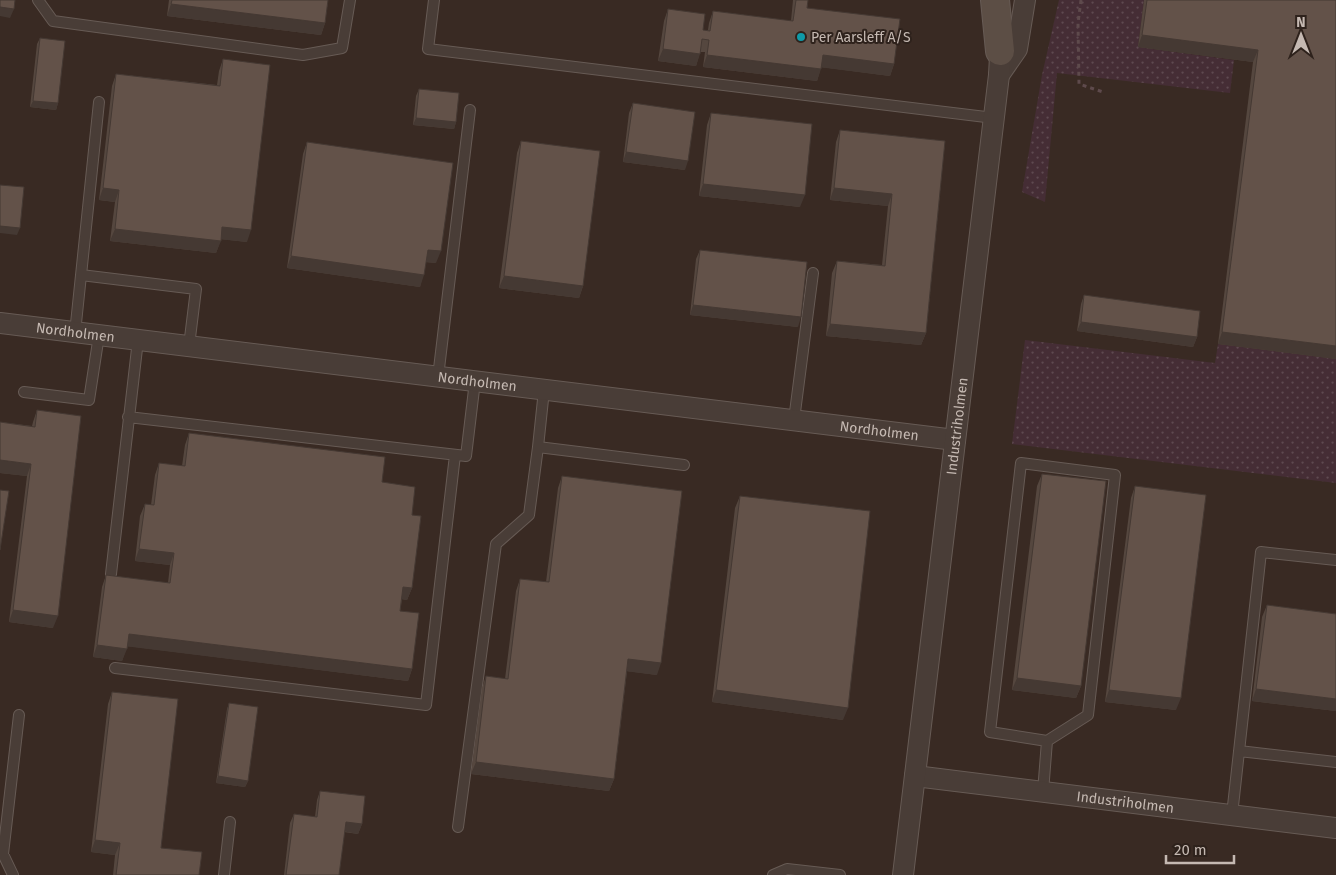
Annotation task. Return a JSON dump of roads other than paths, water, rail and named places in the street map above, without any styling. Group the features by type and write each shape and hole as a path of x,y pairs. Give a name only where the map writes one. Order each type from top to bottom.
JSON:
{"street":[{"path":"995,0 1000,63"},
{"name":"Industriholmen","path":"903,875 994,118 1000,63 1003,0"},
{"name":"Industriholmen","path":"1000,63 1017,49 1025,0"},
{"name":"Nordholmen","path":"0,323 955,440"},
{"name":"Industriholmen","path":"915,776 1336,828"}],"lane":[{"path":"38,0 53,21 303,55 342,48 350,0"},
{"path":"434,0 428,49 994,118"},
{"path":"75,333 99,102"},
{"path":"438,377 470,110"},
{"path":"794,420 813,273"},
{"path":"81,276 196,289 189,346"},
{"path":"24,392 89,400 99,335"},
{"path":"111,574 138,340"},
{"path":"128,417 466,456 475,381"},
{"path":"458,827 496,544 530,515 544,390"},
{"path":"538,447 684,465"},
{"path":"115,668 426,705 455,455"},
{"path":"1021,463 1115,475 1088,715 1048,741 990,732 1021,463"},
{"path":"1232,815 1261,552 1336,560"},
{"path":"13,875 3,854 19,715"},
{"path":"1042,792 1048,741"},
{"path":"1239,751 1336,762"},
{"path":"224,875 230,822"},
{"path":"773,875 787,869 840,875"}],"place":[{"name":"Per Aarsleff A/S","path":"801,37"}]}
